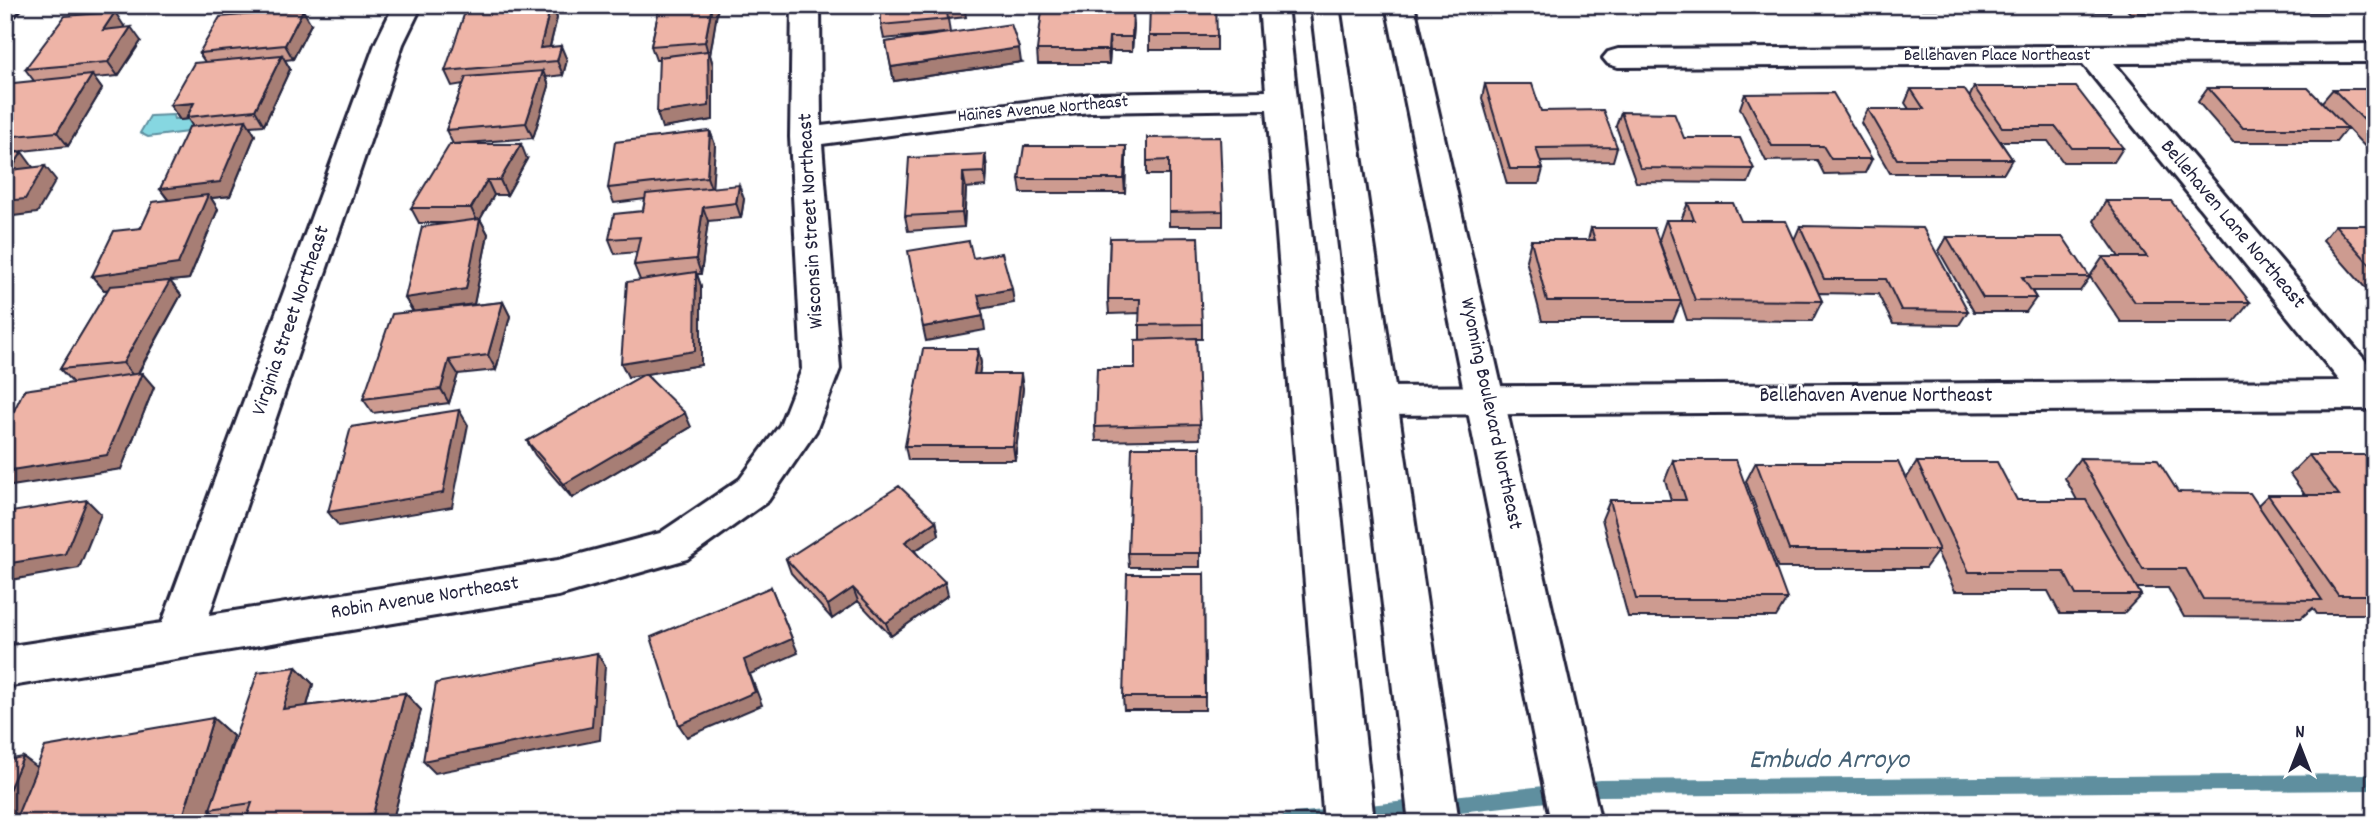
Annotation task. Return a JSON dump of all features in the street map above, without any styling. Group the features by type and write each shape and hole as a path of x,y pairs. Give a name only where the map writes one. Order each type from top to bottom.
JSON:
{"street":[{"path":"5,9 9,5"},
{"name":"Virginia Street Northeast","path":"179,638 389,44 408,5"},
{"name":"Wisconsin Street Northeast","path":"797,431 821,369 806,137 806,5"},
{"path":"1273,5 1349,823"},
{"path":"1325,5 1434,823"},
{"name":"Wyoming Boulevard Northeast","path":"1400,5 1547,677 1576,823"},
{"name":"Bellehaven Place Northeast","path":"1618,58 2375,53"},
{"name":"Bellehaven Lane Northeast","path":"2091,55 2373,395"},
{"name":"Haines Avenue Northeast","path":"806,137 1012,110 1092,103 1281,100"},
{"name":"Bellehaven Avenue Northeast","path":"1378,401 2373,395"},
{"name":"Robin Avenue Northeast","path":"5,667 558,578 672,547 754,490 797,431"}],"water":[{"path":"173,115 174,119 201,118 195,131 148,137 140,133 150,116"}],"building":[{"path":"551,5 540,48 561,46 557,61 445,71 465,12"},
{"path":"660,5 712,5 705,42 651,46"},
{"path":"881,5 946,5 948,19 881,25"},
{"path":"1066,5 1112,5 1111,11 1133,11 1132,37 1109,37 1108,50 1037,50 1042,11 1066,11"},
{"path":"1150,5 1216,5 1217,36 1149,36"},
{"path":"303,10 285,45 199,53 220,17"},
{"path":"115,12 103,30 131,27 108,62 25,69 65,16"},
{"path":"1011,24 1019,48 891,67 886,42"},
{"path":"708,51 709,106 657,113 659,57"},
{"path":"282,55 255,110 187,117 194,103 170,105 194,63"},
{"path":"543,71 526,123 446,130 466,77"},
{"path":"92,75 57,132 5,137 5,95 14,83"},
{"path":"1485,84 1532,84 1541,111 1603,110 1617,147 1536,148 1543,169 1510,169"},
{"path":"1974,87 2076,87 2123,148 2072,148 2056,127 2002,127"},
{"path":"2208,88 2308,88 2347,128 2243,128"},
{"path":"1911,89 1964,89 2012,159 1897,159 1868,109 1924,109"},
{"path":"2333,89 2372,89 2375,92 2375,131"},
{"path":"1833,93 1872,159 1831,159 1823,146 1772,146 1745,94"},
{"path":"1621,112 1674,113 1684,138 1740,138 1754,169 1640,168"},
{"path":"246,120 220,182 160,189 189,127"},
{"path":"710,131 707,177 608,188 615,142"},
{"path":"1220,137 1223,211 1169,212 1169,160 1147,161 1147,138"},
{"path":"450,144 521,144 500,180 487,180 471,208 411,208"},
{"path":"1024,146 1126,146 1124,179 1019,179"},
{"path":"22,152 11,170 45,166 25,199 5,201 5,154"},
{"path":"985,154 984,172 963,173 962,213 905,216 909,158"},
{"path":"739,185 736,203 703,207 696,259 634,265 640,237 609,239 614,214 643,211 646,194"},
{"path":"208,195 178,264 92,276 114,231 141,228 153,202"},
{"path":"2106,201 2171,201 2250,302 2135,302 2103,257 2147,257"},
{"path":"1688,203 1733,203 1741,221 1786,221 1822,301 1695,300 1666,220 1694,220"},
{"path":"480,219 466,289 405,298 422,227"},
{"path":"2335,225 2375,225 2375,270"},
{"path":"1800,226 1923,228 1968,311 1901,310 1886,279 1824,279"},
{"path":"1591,228 1654,228 1681,301 1547,301 1531,240 1595,240"},
{"path":"1198,237 1202,324 1139,325 1140,299 1108,299 1110,238"},
{"path":"1947,237 2063,237 2090,277 2022,277 2036,298 1983,298"},
{"path":"969,241 973,258 1002,253 1012,289 978,295 983,316 923,327 908,251"},
{"path":"696,272 695,351 621,363 627,282"},
{"path":"170,281 123,363 60,369 110,286"},
{"path":"503,302 488,355 449,360 441,389 363,399 392,314"},
{"path":"1196,338 1200,424 1095,427 1097,368 1135,368 1135,340"},
{"path":"923,349 978,349 974,374 1021,374 1013,446 905,446"},
{"path":"142,373 107,455 5,471 5,429 24,390"},
{"path":"645,374 685,413 564,484 527,441"},
{"path":"459,410 443,493 328,512 351,427"},
{"path":"1132,447 1200,447 1201,553 1128,553"},
{"path":"2309,455 2375,455 2375,595 2338,595 2268,495 2339,495"},
{"path":"2080,458 2157,459 2178,492 2250,493 2322,600 2203,599 2186,569 2143,569"},
{"path":"1673,460 1736,460 1787,599 1636,599 1610,500 1686,500"},
{"path":"1756,462 1898,462 1939,550 1789,550"},
{"path":"1917,462 1997,462 2017,500 2086,500 2141,595 2076,595 2064,572 1969,572"},
{"path":"899,486 936,521 905,542 945,582 886,623 853,588 828,605 786,559"},
{"path":"87,500 65,554 5,564 5,513"},
{"path":"1127,574 1204,574 1205,697 1123,697"},
{"path":"771,587 792,639 744,660 755,692 679,725 651,637"},
{"path":"597,653 592,727 423,761 436,683"},
{"path":"296,667 283,709 405,693 373,814 311,823 245,823 252,803 210,809 258,672"},
{"path":"213,718 181,823 67,823 69,819 48,823 14,823 45,747"},
{"path":"23,757 5,799 5,760"}],"waterway":[{"name":"Embudo Arroyo","path":"1286,823 1600,788 2375,782"}]}
